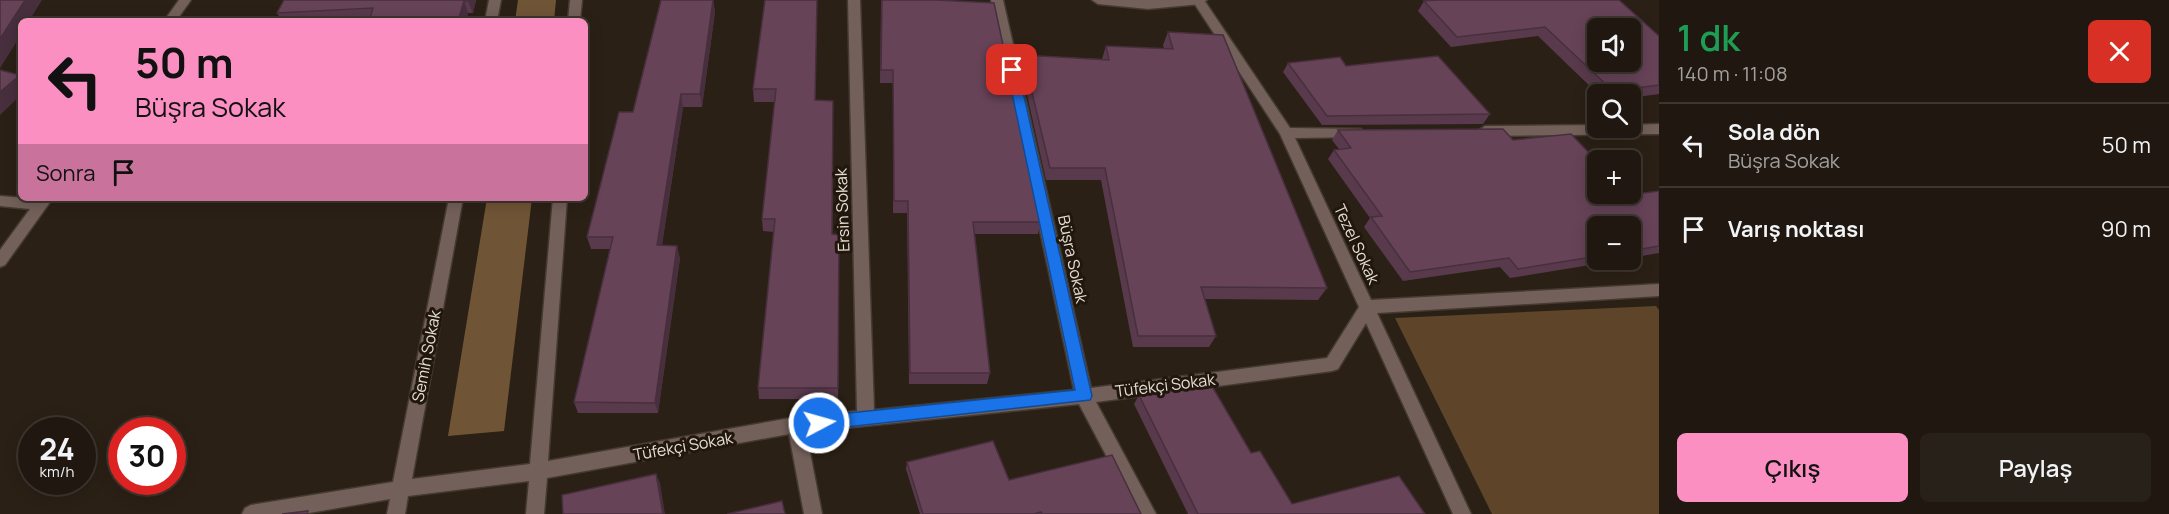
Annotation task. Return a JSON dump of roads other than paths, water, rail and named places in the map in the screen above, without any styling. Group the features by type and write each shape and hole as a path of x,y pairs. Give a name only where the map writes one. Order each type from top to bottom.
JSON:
{"street":[{"path":"172,18 185,0"},
{"path":"492,18 495,0"},
{"path":"574,18 576,0"},
{"name":"Ersin Sokak","path":"854,0 866,418"},
{"name":"Büşra Sokak","path":"997,0 1084,396 1147,514"},
{"path":"1098,0 1148,4 1199,0"},
{"name":"Tezel Sokak","path":"1199,0 1286,133 1462,514"},
{"path":"1473,131 1659,129"},
{"path":"1286,133 1368,132"},
{"path":"0,201 43,202"},
{"name":"Semih Sokak","path":"396,514 455,201"},
{"path":"535,514 560,201"},
{"path":"0,261 43,202"},
{"path":"1366,308 1659,290"},
{"name":"Tüfekçi Sokak","path":"251,514 400,489 539,471 796,425 1084,396 1332,363 1366,308"},
{"path":"796,425 813,514"}]}
